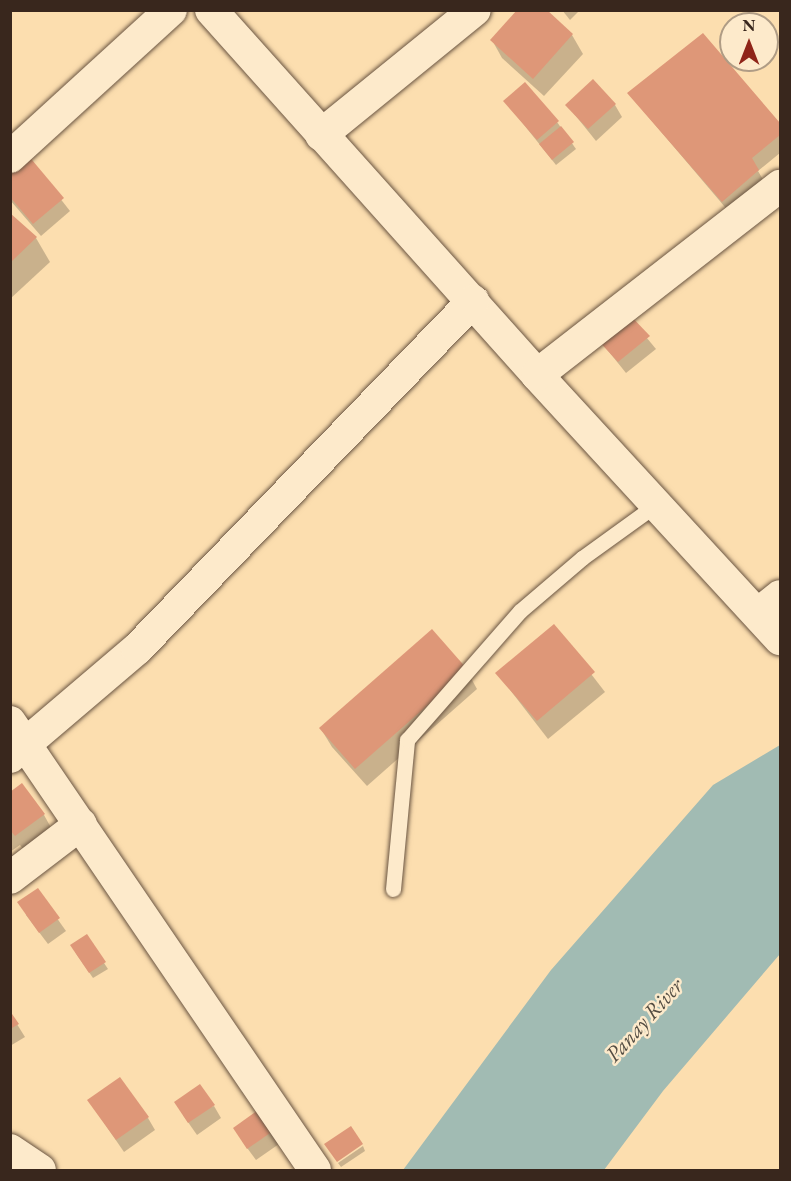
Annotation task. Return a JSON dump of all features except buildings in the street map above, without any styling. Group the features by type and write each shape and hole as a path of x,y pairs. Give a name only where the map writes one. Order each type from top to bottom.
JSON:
{"street":[{"path":"10,157 171,10"},
{"path":"211,10 537,375 657,504 769,605 780,639"},
{"path":"321,135 475,10"},
{"path":"537,375 780,186"},
{"path":"315,1170 81,824 16,741 137,649 473,301"},
{"path":"10,878 81,824"},
{"path":"10,1150 40,1170"}],"lane":[{"path":"393,889 407,740 520,611 582,558 657,504"}],"water":[{"name":"Panay River","path":"780,745 780,954 663,1091 604,1170 403,1170 551,970 713,785"}]}
